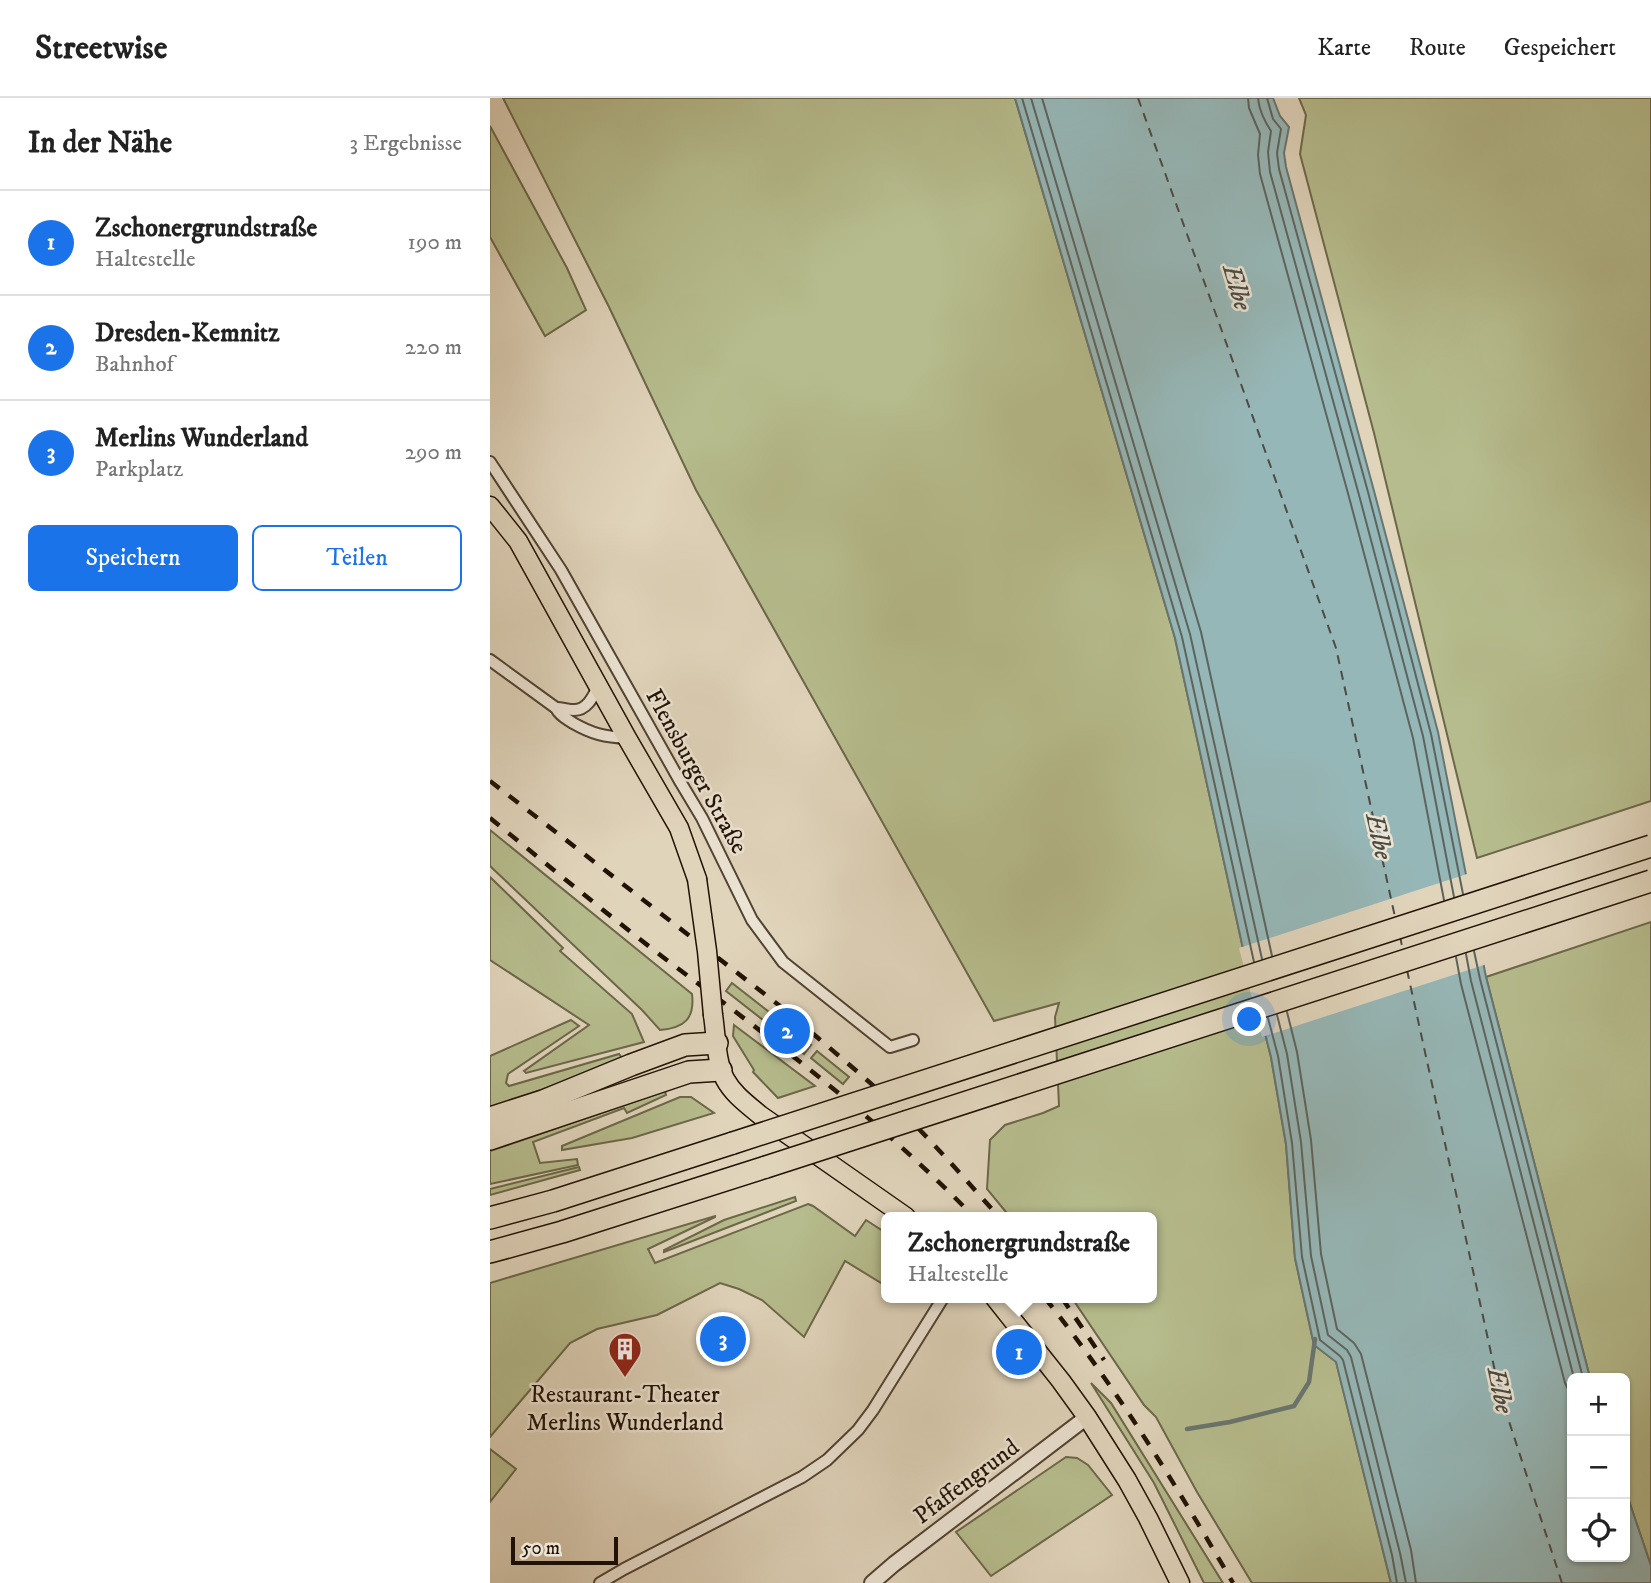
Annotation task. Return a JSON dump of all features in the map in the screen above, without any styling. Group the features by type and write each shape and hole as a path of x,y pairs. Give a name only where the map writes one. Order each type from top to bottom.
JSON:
{"highway":[{"path":"490,1218 553,1201 1651,846"},
{"path":"490,1252 766,1167 1651,881"},
{"path":"490,1118 543,1101 685,1045 717,1043"},
{"path":"490,1139 689,1072 721,1070"}],"main road":[{"path":"490,506 518,541 679,828 697,879 717,1043 721,1070 726,1081 760,1115 899,1212"},
{"path":"999,1303 1087,1417 1127,1480 1180,1583"}],"street":[{"name":"Flensburger Straße","path":"490,462 561,570 702,818 752,920 768,943 783,962 890,1047 913,1040"},
{"path":"490,660 556,708 559,714 588,732 627,738"},
{"path":"556,708 581,709 589,703 598,687"},
{"path":"600,1583 802,1477 827,1460 845,1444 873,1410 940,1303"},
{"name":"Pfaffengrund","path":"873,1583 903,1556 1087,1417"}],"green space":[{"path":"503,98 1015,98 1175,638 1242,944 1271,1057 1286,1144 1295,1258 1314,1345 1336,1361 1391,1583 1252,1583 1156,1417 1144,1405 1075,1303 1157,1303 1157,1212 1006,1212 987,1189 990,1140 1005,1125 1059,1106 1055,1017 1059,1003 994,1021 696,490 609,307"},
{"path":"1299,98 1651,98 1651,801 1477,858 1374,433 1300,154 1306,115"},
{"path":"490,126 567,268 586,310 545,336 490,237"},
{"path":"490,830 692,994 692,1010 686,1021 676,1027 660,1030 490,866"},
{"path":"490,877 563,948 560,951 632,1014 644,1042 526,1073 524,1071 589,1025 490,960"},
{"path":"1651,922 1651,1566 1630,1504 1630,1373 1589,1373 1486,977"},
{"path":"732,983 769,1012 763,1020 726,991"},
{"path":"775,1017 811,1045 804,1054 768,1025"},
{"path":"571,1020 579,1026 508,1074 506,1083 509,1086 619,1054 622,1058 490,1108 490,1056"},
{"path":"734,1025 815,1086 778,1098 753,1072 733,1036"},
{"path":"817,1051 849,1077 843,1084 811,1058"},
{"path":"665,1091 666,1095 627,1113 624,1108 533,1142 540,1163 577,1159 578,1165 490,1184 490,1151"},
{"path":"680,1097 691,1097 714,1113 632,1138 562,1150 562,1146"},
{"path":"579,1167 580,1170 490,1195 490,1189"},
{"path":"795,1197 796,1201 664,1252 724,1220"},
{"path":"808,1204 855,1236 866,1220 881,1230 881,1283 845,1261 804,1337 762,1300 720,1283 657,1315 597,1329 570,1343 490,1437 490,1283 715,1216 648,1249 655,1263"},
{"path":"1091,1383 1111,1403 1223,1583 1204,1583 1154,1483"},
{"path":"490,1449 516,1469 490,1502"},
{"path":"1066,1457 1077,1458 1088,1465 1112,1495 991,1576 956,1532"}],"water":[{"name":"Elbe","path":"1015,98 1273,98 1280,116 1289,127 1284,153 1286,167 1438,732 1486,977 1589,1373 1567,1373 1567,1562 1630,1562 1630,1504 1651,1566 1651,1583 1391,1583 1336,1362 1314,1345 1295,1258 1286,1144 1271,1057 1242,944 1175,638"}],"pier":[{"path":"1470,873 1487,964 1262,1037 1239,948"}],"waterway":[{"path":"1187,1429 1230,1422 1294,1406 1309,1382 1315,1339"}],"ferry route":[{"path":"1138,98 1336,648 1395,917"},
{"path":"1400,936 1403,951"},
{"path":"1407,970 1500,1394 1562,1583"}],"railway":[{"path":"490,781 780,1006 839,1056 910,1120 995,1212"},
{"path":"490,818 865,1115 969,1212"},
{"path":"1049,1303 1144,1437 1233,1583"},
{"path":"1065,1303 1104,1360"}],"place":[{"name":"Dresden-Kemnitz","path":"787,1031"},
{"name":"Merlins Wunderland","path":"723,1339"},
{"name":"Zschonergrundstraße","path":"1019,1352"},
{"name":"Restaurant-Theater Merlins Wunderland","path":"625,1379"}]}
